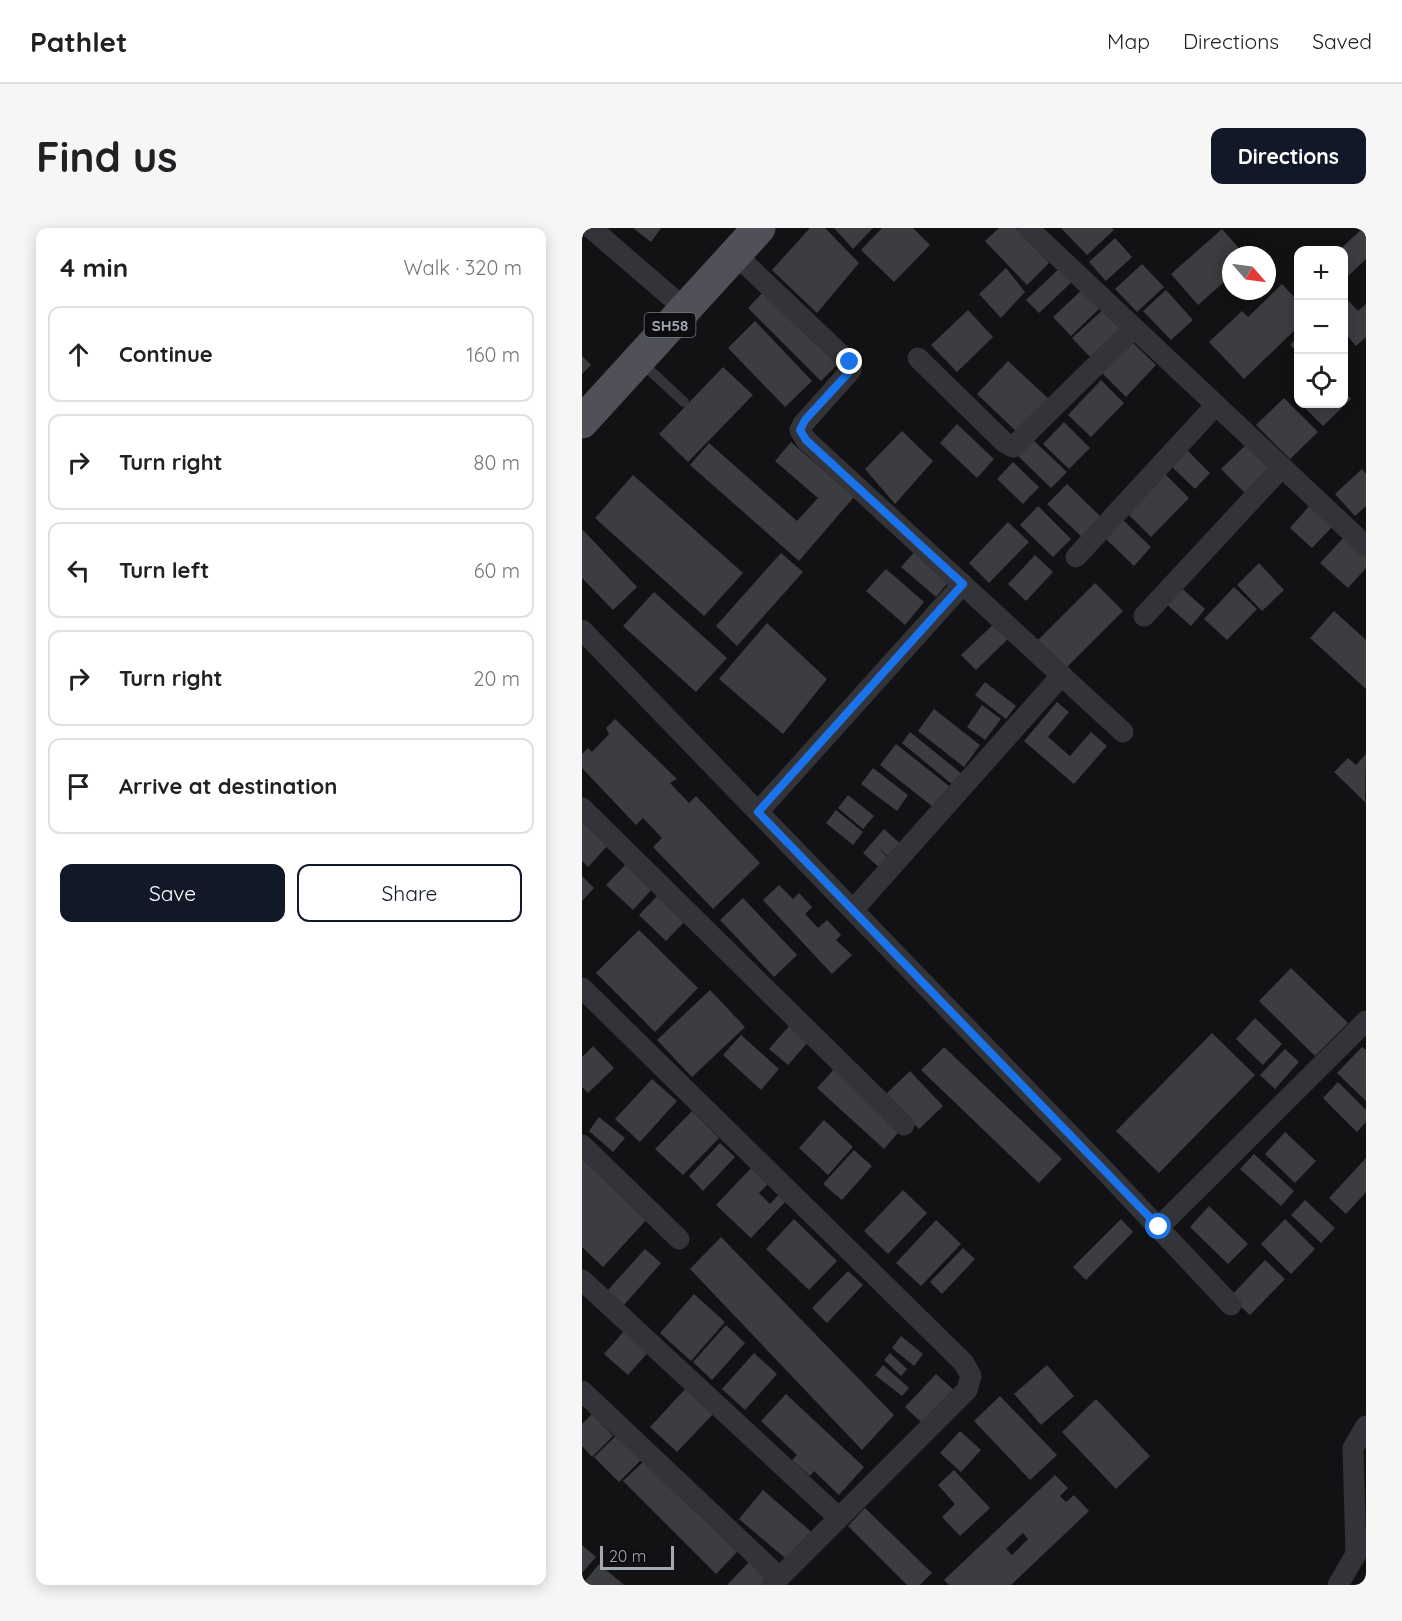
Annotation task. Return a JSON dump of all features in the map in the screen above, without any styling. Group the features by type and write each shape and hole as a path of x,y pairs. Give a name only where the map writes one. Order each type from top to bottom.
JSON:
{"main road":[{"name":"SH58","path":"582,422 759,228"}],"street":[{"path":"591,228 685,309"},
{"path":"1028,228 1366,546"},
{"path":"735,254 852,365 851,370 802,424 800,430 806,440 1123,732"},
{"path":"918,358 1004,442 1013,447 1134,328"},
{"path":"1076,557 1216,405"},
{"path":"1144,616 1282,467"},
{"path":"758,812 963,584"},
{"path":"582,630 1159,1227 1231,1305"},
{"path":"853,910 1062,675"},
{"path":"582,808 904,1125"},
{"path":"582,988 964,1363 971,1376 967,1390 775,1581 582,1391"},
{"path":"1159,1227 1366,1021"},
{"path":"582,1144 679,1239"},
{"path":"582,1280 839,1518"},
{"path":"1338,1585 1356,1554 1353,1448 1366,1426"}],"lane":[{"path":"639,360 684,402"}],"building":[{"path":"633,228 661,228 651,242"},
{"path":"810,228 825,228 859,263 817,313 772,270"},
{"path":"834,228 873,228 853,249"},
{"path":"882,228 913,228 930,245 894,282 861,250"},
{"path":"999,228 1016,228 1049,263 1027,285 985,241"},
{"path":"1061,228 1112,228 1114,230 1087,255"},
{"path":"1363,228 1366,228 1366,259 1348,276 1348,246 1343,246"},
{"path":"1222,229 1237,246 1222,246 1222,284 1198,305 1171,274"},
{"path":"1115,238 1132,257 1106,281 1089,262"},
{"path":"1142,264 1164,287 1137,312 1115,289"},
{"path":"1063,265 1076,278 1039,313 1026,300"},
{"path":"1006,268 1025,292 1001,318 979,294"},
{"path":"1282,284 1294,297 1294,331 1244,379 1209,342 1242,311 1248,317 1266,300 1276,300 1276,290"},
{"path":"1084,288 1101,307 1071,336 1053,317"},
{"path":"766,289 840,362 821,381 748,308"},
{"path":"1166,290 1193,320 1171,340 1143,311"},
{"path":"1348,300 1358,311 1366,304 1366,337 1356,346 1348,337"},
{"path":"1107,306 1128,328 1093,360 1072,338"},
{"path":"968,310 993,337 957,372 931,345"},
{"path":"755,321 812,381 785,407 728,348"},
{"path":"1131,341 1156,365 1126,397 1101,372"},
{"path":"582,356 591,365 582,374"},
{"path":"1008,361 1051,401 1020,435 977,394"},
{"path":"723,367 753,395 688,462 659,434"},
{"path":"1101,380 1124,403 1091,437 1068,415"},
{"path":"1284,398 1318,432 1290,459 1256,425"},
{"path":"1305,408 1342,408 1323,426"},
{"path":"1064,422 1090,448 1069,469 1043,444"},
{"path":"957,424 994,459 977,478 940,443"},
{"path":"902,431 933,461 895,504 865,469"},
{"path":"1032,439 1067,472 1051,488 1017,455"},
{"path":"791,442 854,497 799,561 690,465 709,443 797,521 818,498 775,461"},
{"path":"1249,442 1272,466 1245,493 1221,469"},
{"path":"1185,448 1210,473 1195,489 1170,465"},
{"path":"1013,462 1039,487 1023,504 997,479"},
{"path":"1362,469 1366,474 1366,506 1355,516 1335,494"},
{"path":"1165,474 1189,498 1151,537 1127,513"},
{"path":"633,475 743,573 704,616 595,518"},
{"path":"1067,484 1102,518 1083,538 1047,504"},
{"path":"1311,504 1334,525 1312,548 1290,528"},
{"path":"1038,506 1071,539 1053,557 1020,525"},
{"path":"1122,519 1151,547 1134,566 1105,538"},
{"path":"1008,522 1029,542 989,583 969,563"},
{"path":"582,529 637,587 613,610 582,578"},
{"path":"1347,534 1366,551 1366,568 1348,588 1320,563"},
{"path":"917,549 951,579 936,597 901,567"},
{"path":"781,553 803,572 737,646 716,626"},
{"path":"1035,555 1053,572 1026,601 1008,584"},
{"path":"1259,563 1284,590 1262,611 1237,585"},
{"path":"886,569 924,602 905,625 866,591"},
{"path":"1095,583 1123,611 1064,670 1036,642"},
{"path":"1178,585 1205,609 1191,626 1164,602"},
{"path":"1234,587 1257,609 1227,640 1204,619"},
{"path":"654,592 727,658 696,692 623,626"},
{"path":"1334,611 1366,640 1366,689 1310,638"},
{"path":"997,621 1011,636 976,670 961,655"},
{"path":"767,623 827,679 783,734 719,679"},
{"path":"985,682 1016,706 1006,719 975,695"},
{"path":"1057,702 1069,712 1048,737 1070,756 1091,732 1107,746 1074,784 1024,741"},
{"path":"982,705 1001,719 985,740 967,727"},
{"path":"934,709 980,745 964,767 918,731"},
{"path":"615,719 677,779 670,783 689,803 696,796 760,863 713,909 653,847 662,838 643,818 636,825 582,768 582,754 588,748 592,752 609,734 606,728"},
{"path":"910,732 962,774 953,785 902,743"},
{"path":"896,744 949,786 933,807 880,765"},
{"path":"1366,754 1366,803 1334,772 1348,758 1356,765"},
{"path":"873,768 908,795 897,811 861,784"},
{"path":"848,795 874,816 863,829 838,808"},
{"path":"836,810 863,832 853,845 826,823"},
{"path":"582,815 611,842 588,867 582,861"},
{"path":"884,829 904,847 892,860 877,846 889,859 881,869 863,853"},
{"path":"628,862 654,887 633,910 606,885"},
{"path":"582,876 594,888 582,901"},
{"path":"779,885 793,899 799,893 812,907 805,914 818,928 827,920 841,935 836,940 852,955 832,974 763,900"},
{"path":"660,893 687,919 666,941 639,915"},
{"path":"743,898 797,955 774,977 720,920"},
{"path":"639,930 698,988 655,1032 596,973"},
{"path":"1291,968 1348,1023 1315,1056 1259,1001"},
{"path":"710,990 745,1027 692,1077 657,1040"},
{"path":"1255,1018 1282,1044 1263,1065 1236,1039"},
{"path":"791,1024 809,1041 788,1065 769,1049"},
{"path":"1212,1033 1255,1075 1159,1173 1116,1131"},
{"path":"741,1035 779,1069 761,1090 723,1055"},
{"path":"593,1046 614,1068 588,1093 582,1087 582,1057"},
{"path":"944,1047 1062,1159 1039,1183 921,1070"},
{"path":"1362,1047 1366,1050 1366,1101 1337,1073"},
{"path":"1285,1049 1299,1062 1275,1089 1260,1075"},
{"path":"836,1067 903,1127 884,1149 817,1088"},
{"path":"910,1071 943,1106 919,1129 886,1094"},
{"path":"652,1079 677,1101 640,1142 615,1119"},
{"path":"1338,1082 1366,1110 1366,1122 1357,1132 1323,1098"},
{"path":"692,1111 719,1138 683,1175 655,1149"},
{"path":"599,1117 625,1138 613,1152 589,1131"},
{"path":"824,1120 853,1147 828,1175 799,1148"},
{"path":"1285,1132 1316,1161 1295,1183 1265,1154"},
{"path":"720,1143 735,1157 703,1191 689,1176"},
{"path":"854,1150 872,1166 842,1200 823,1184"},
{"path":"1254,1154 1294,1191 1281,1206 1240,1169"},
{"path":"582,1156 649,1217 603,1267 582,1247"},
{"path":"1366,1158 1366,1192 1346,1214 1329,1198"},
{"path":"752,1167 769,1183 759,1193 770,1204 780,1193 787,1200 751,1238 716,1205"},
{"path":"903,1190 927,1213 888,1254 864,1231"},
{"path":"1305,1200 1335,1228 1321,1243 1291,1215"},
{"path":"1209,1206 1248,1244 1228,1264 1190,1227"},
{"path":"794,1219 837,1261 809,1290 766,1249"},
{"path":"1121,1219 1133,1232 1086,1280 1073,1267"},
{"path":"1285,1219 1315,1249 1291,1274 1261,1244"},
{"path":"936,1220 961,1244 921,1286 896,1263"},
{"path":"721,1237 894,1415 862,1450 690,1269"},
{"path":"963,1248 975,1259 942,1294 930,1282"},
{"path":"645,1249 661,1263 624,1305 607,1291"},
{"path":"1265,1260 1285,1279 1250,1315 1230,1297"},
{"path":"848,1271 863,1285 827,1323 812,1308"},
{"path":"694,1294 725,1322 691,1361 660,1333"},
{"path":"726,1325 745,1343 712,1380 693,1362"},
{"path":"626,1329 650,1350 628,1375 604,1354"},
{"path":"901,1336 923,1354 914,1366 892,1348"},
{"path":"754,1353 777,1374 745,1410 722,1389"},
{"path":"890,1353 907,1369 901,1376 884,1360"},
{"path":"883,1365 909,1388 902,1396 875,1375"},
{"path":"1047,1365 1074,1396 1041,1425 1014,1394"},
{"path":"936,1374 955,1391 923,1424 905,1407"},
{"path":"688,1386 716,1411 677,1452 650,1427"},
{"path":"786,1394 864,1467 839,1495 814,1471 810,1476 792,1460 797,1455 761,1421"},
{"path":"1000,1396 1057,1455 1030,1480 974,1421"},
{"path":"1096,1399 1150,1456 1116,1489 1062,1432"},
{"path":"592,1414 613,1436 592,1457 582,1446 582,1424"},
{"path":"960,1431 981,1450 961,1472 940,1453"},
{"path":"620,1432 645,1456 619,1482 594,1457"},
{"path":"645,1460 737,1552 716,1574 623,1481"},
{"path":"954,1470 990,1508 960,1536 942,1517 955,1504 938,1485"},
{"path":"1055,1475 1068,1488 1060,1496 1066,1502 1074,1495 1089,1511 1011,1585 949,1585 944,1580","holes":["1023,1533 1028,1539 1012,1555 1006,1549"]},
{"path":"763,1490 816,1536 792,1564 739,1519"},
{"path":"865,1508 932,1573 920,1585 907,1585 848,1526"},
{"path":"582,1545 596,1557 582,1573"},
{"path":"751,1560 771,1579 765,1585 727,1585"},
{"path":"599,1564 624,1585 582,1585"}],"route":[{"path":"850,362 851,370 805,420 800,430 806,440 963,584 758,812 1159,1227"}]}
